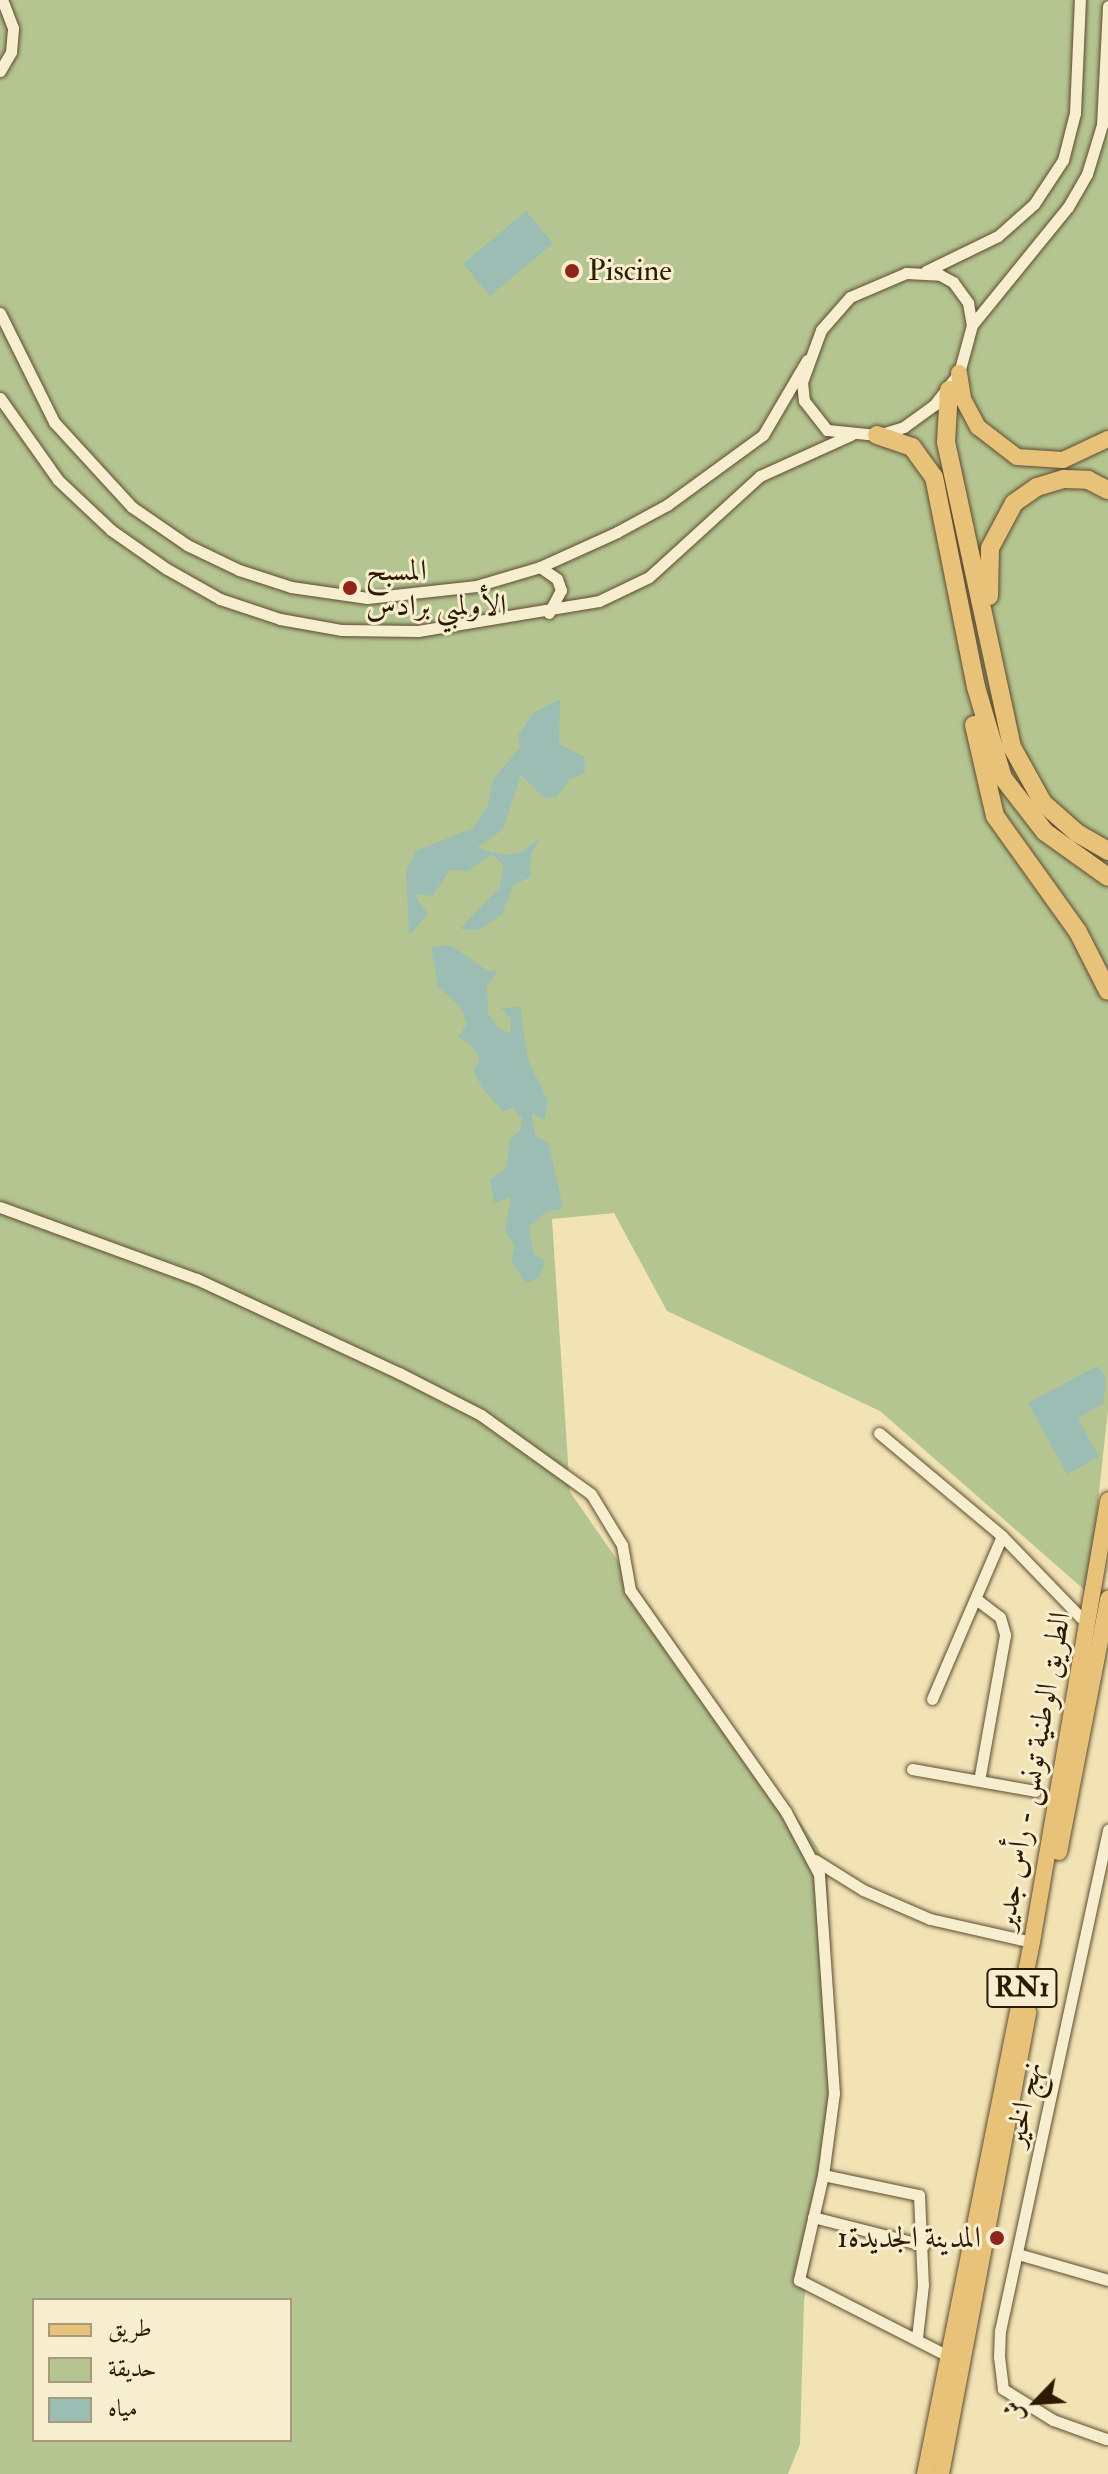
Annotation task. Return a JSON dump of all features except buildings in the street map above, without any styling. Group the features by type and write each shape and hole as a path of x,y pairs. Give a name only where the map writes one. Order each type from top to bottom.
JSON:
{"highway":[{"path":"949,390 946,442 1012,747 1043,803 1077,833 1108,850"},
{"path":"877,435 912,447 934,477 984,725 1003,778 1045,832 1108,877"},
{"path":"1108,490 1088,480 1064,479 1026,493 998,526 987,577 997,648 1023,754 1054,800 1108,850"},
{"path":"964,627 977,745 995,816 1078,932 1108,991"}],"main road":[{"path":"959,373 963,399 978,427 1017,457 1063,460 1108,439"},
{"name":"الطريق الوطنية تونس - رأس جدير","path":"925,2474 1032,1942 1108,1500"},
{"name":"الطريق الوطنية تونس - رأس جدير","path":"941,2474 1108,1599"}],"street":[{"path":"0,71 11,52 13,28 2,0"},
{"path":"0,313 31,384 83,459 132,507 226,564 291,587 367,598 476,586 540,567 667,505 743,451 773,424 821,330 850,297 880,280 922,272 998,236 1034,204 1063,160 1075,113 1080,0"},
{"path":"807,360 802,382 814,418 827,430 851,435 877,435 912,422 949,390 959,373 972,325 1068,207 1087,174 1102,125 1108,6"},
{"path":"922,272 953,282 968,303 972,325"},
{"path":"0,398 30,446 87,510 167,569 220,599 280,619 342,630 418,631 549,613 599,601 649,577 750,483 851,435"},
{"path":"540,567 557,579 561,590 549,613"},
{"path":"0,1207 197,1279 399,1373 481,1415 591,1494 622,1545 630,1590 815,1860 821,1882 834,2093 823,2175 799,2280 948,2356"},
{"path":"879,1433 1002,1536 1086,1623"},
{"path":"932,1699 1002,1536"},
{"path":"976,1599 1000,1617 1005,1635 979,1781"},
{"path":"912,1769 1035,1791"},
{"name":"نهج الخير","path":"1106,2439 1053,2420 1003,2389 1000,2331 1108,1830"},
{"path":"815,1860 863,1890 930,1919 1032,1942"},
{"path":"823,2175 917,2193 923,2245 917,2338"},
{"path":"813,2217 923,2245"},
{"path":"1018,2254 1108,2280"}],"green space":[{"path":"0,0 1108,0 1108,1410 1088,1593 880,1411 667,1311 614,1213 552,1219 570,1492 818,1848 827,1871 837,2091 804,2301 800,2444 788,2474 0,2474"}],"water":[{"path":"526,211 553,243 490,296 463,264"},
{"path":"560,699 559,744 584,757 585,773 570,779 556,797 544,798 521,775 503,829 477,848 503,855 522,852 540,837 531,854 530,877 513,886 502,914 479,930 460,929 499,888 504,866 492,854 468,871 450,870 432,896 414,894 428,914 409,935 406,871 416,851 473,828 488,805 493,779 520,748 518,735 533,713"},
{"path":"450,945 488,971 498,970 487,986 488,1013 499,1029 510,1033 511,1019 501,1008 520,1007 528,1059 548,1102 544,1120 531,1113 536,1136 549,1144 563,1208 546,1212 529,1227 534,1254 545,1261 539,1278 526,1283 511,1261 515,1245 505,1232 511,1197 494,1203 490,1180 506,1168 510,1139 520,1130 522,1119 513,1107 503,1111 482,1088 473,1069 480,1062 474,1048 458,1036 467,1024 461,1008 438,986 431,947"},
{"path":"1097,1366 1106,1377 1103,1404 1078,1418 1099,1457 1067,1474 1028,1403"}],"place":[{"name":"Piscine","path":"572,271"},
{"name":"المسبح الأولمبي برادس","path":"350,588"},
{"name":"المدينة الجديدة1","path":"997,2238"}]}
